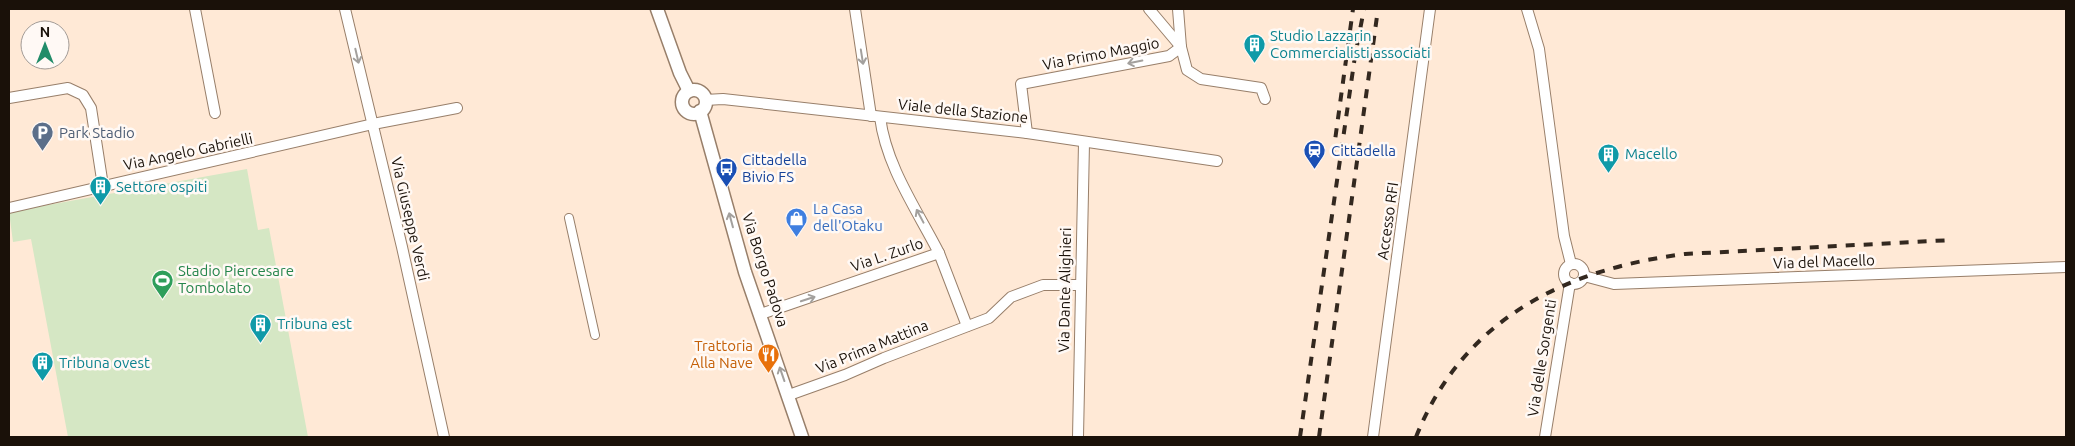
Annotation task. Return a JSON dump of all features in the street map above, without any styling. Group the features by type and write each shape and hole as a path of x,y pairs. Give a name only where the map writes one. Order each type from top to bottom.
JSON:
{"street":[{"path":"194,9 215,113"},
{"name":"Via Giuseppe Verdi","path":"345,9 444,437"},
{"path":"658,9 680,73 689,91"},
{"name":"Via L. Zurlo","path":"761,314 939,253 898,175 881,128 875,117 855,9"},
{"path":"1149,9 1181,47"},
{"path":"1178,9 1181,47"},
{"name":"Accesso RFI","path":"1373,437 1430,9"},
{"path":"1527,9 1539,49 1564,236 1571,264 1565,268 1564,275 1570,283 1580,282 1584,276"},
{"name":"Via Primo Maggio","path":"1027,133 1021,84 1169,56 1181,47 1187,70 1201,79 1261,88 1265,99"},
{"path":"9,98 68,88 83,95 91,108 104,186"},
{"path":"689,91 698,91 703,106 692,113 684,109 683,97 689,91"},
{"name":"Viale della Stazione","path":"703,106 723,99 1027,133 1217,161"},
{"name":"Via Borgo Padova","path":"703,106 745,272 802,437"},
{"name":"Via Angelo Gabrielli","path":"9,208 373,124 457,108"},
{"name":"Via Dante Alighieri","path":"1078,437 1084,142"},
{"path":"569,218 595,335"},
{"path":"939,253 967,326"},
{"name":"Via del Macello","path":"1571,264 1581,266 1584,276 1614,284 2066,267"},
{"name":"Via delle Sorgenti","path":"1545,437 1570,283"},
{"name":"Via Prima Mattina","path":"789,395 989,318 1011,297 1035,288 1050,285 1081,285"}],"green space":[{"name":"Stadio Piercesare Tombolato","path":"247,169 258,230 269,228 308,437 68,437 31,239 13,242 9,212"}],"railway":[{"path":"1333,155 1353,9"},
{"path":"1300,437 1355,56 1364,9"},
{"path":"1319,437 1378,9"},
{"path":"1416,437 1436,396 1461,361 1490,331 1523,307 1560,287 1599,272 1641,261 1685,254 1952,240"}],"place":[{"name":"Studio Lazzarin Commercialisti associati","path":"1254,64"},
{"name":"Park Stadio","path":"43,152"},
{"name":"Cittadella","path":"1315,170"},
{"name":"Macello","path":"1609,173"},
{"name":"Cittadella Bivio FS","path":"726,188"},
{"name":"Settore ospiti","path":"100,206"},
{"name":"La Casa dell'Otaku","path":"797,237"},
{"name":"Stadio Piercesare Tombolato","path":"162,299"},
{"name":"Tribuna est","path":"261,343"},
{"name":"Trattoria Alla Nave","path":"769,374"},
{"name":"Tribuna ovest","path":"43,382"}]}
